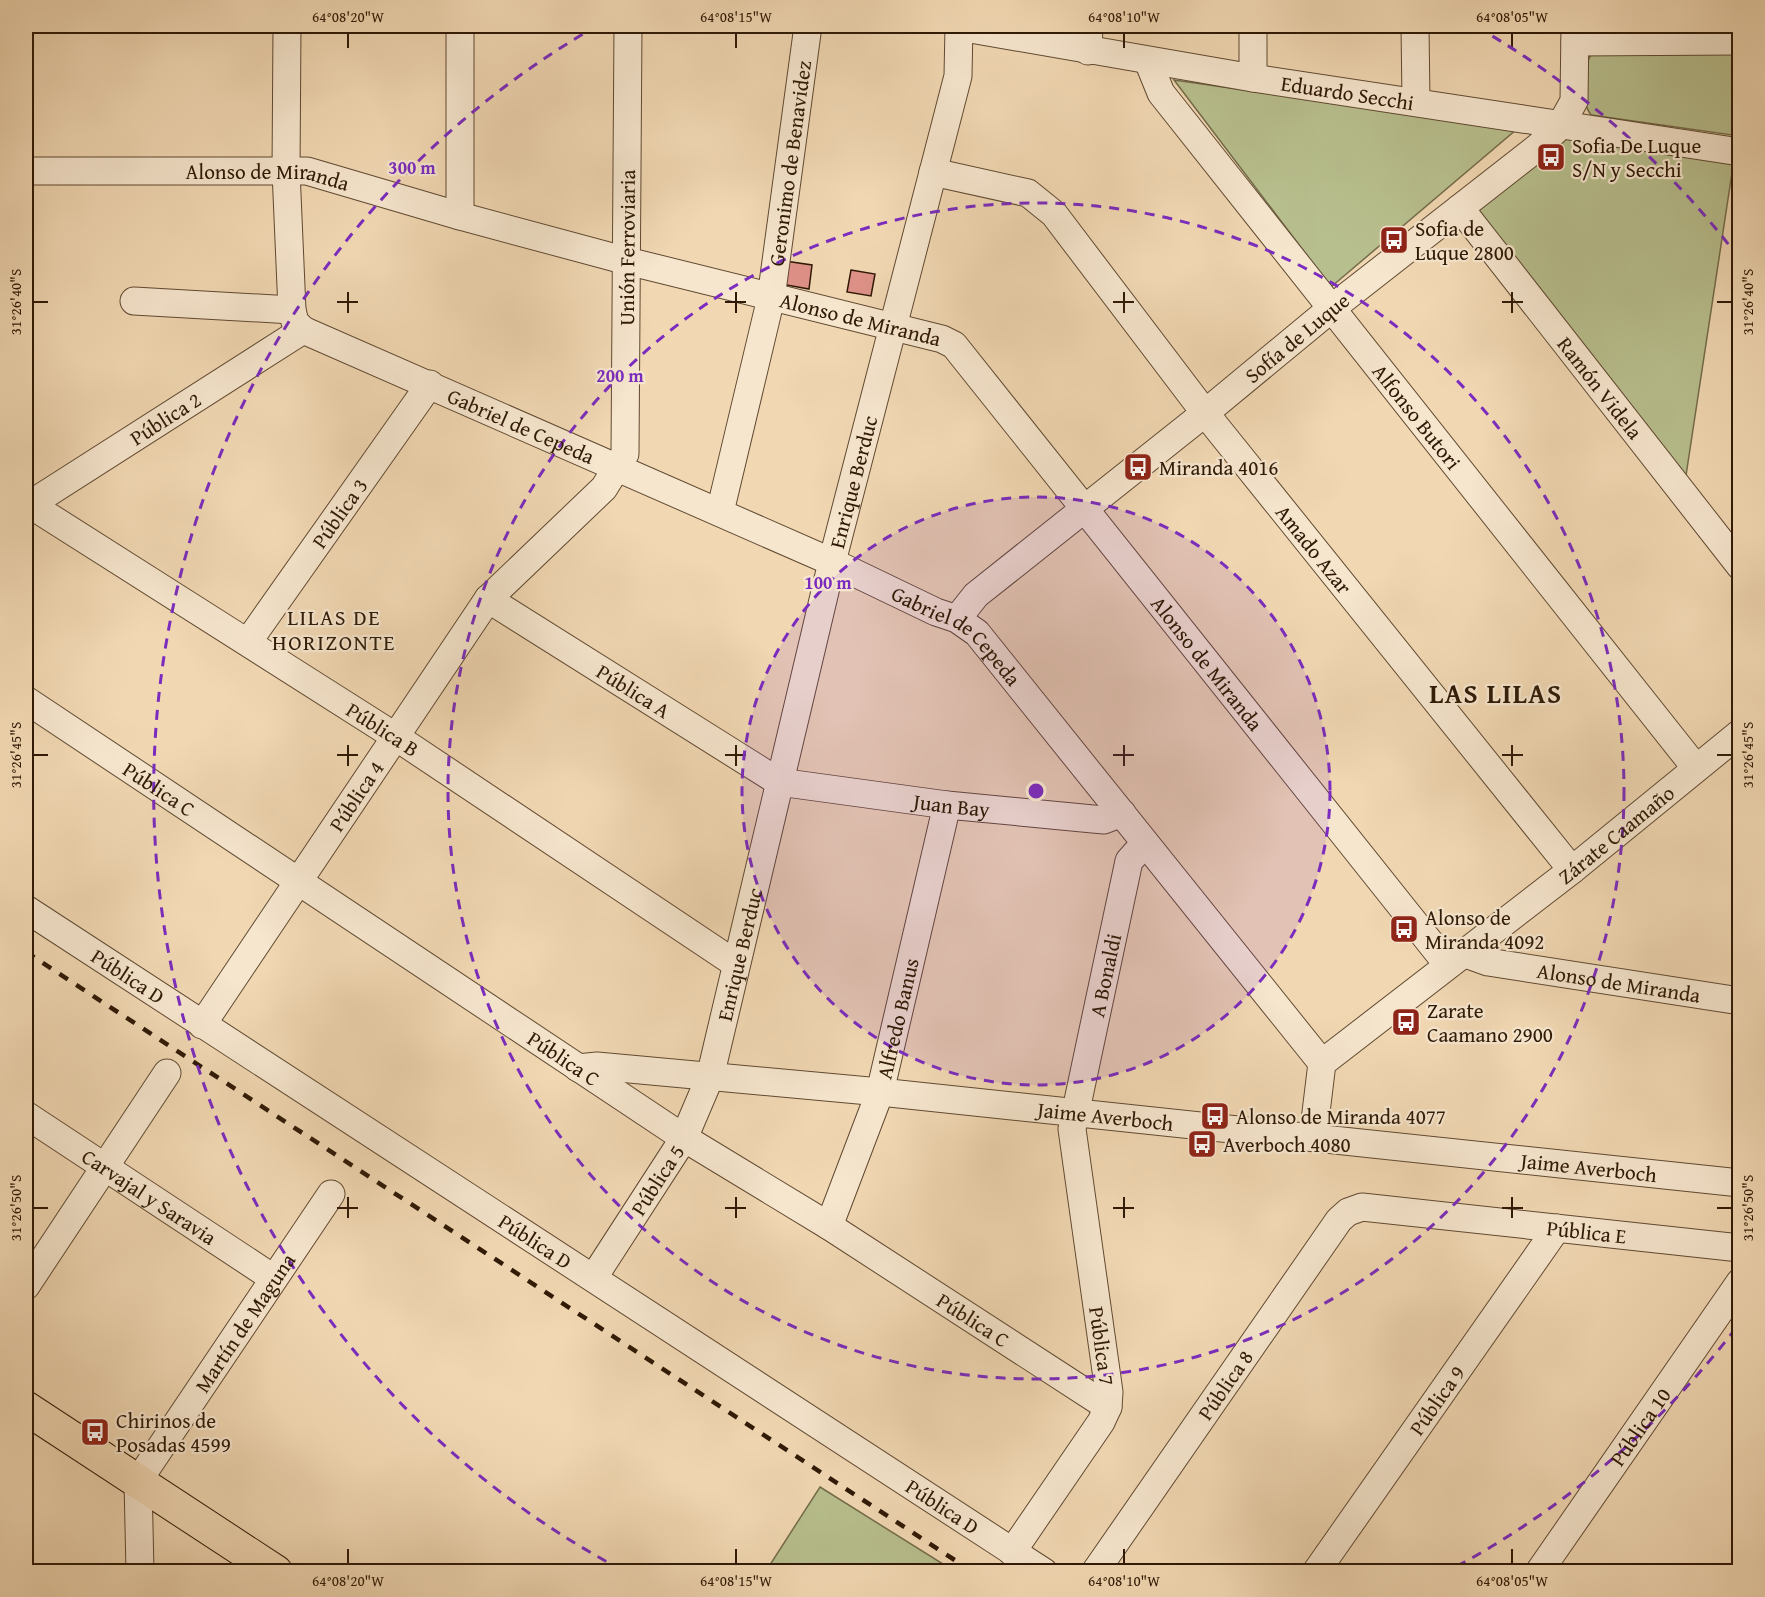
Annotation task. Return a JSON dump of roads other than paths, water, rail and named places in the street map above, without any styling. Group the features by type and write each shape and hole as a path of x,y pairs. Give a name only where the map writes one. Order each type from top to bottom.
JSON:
{"main road":[{"path":"26,1408 276,1572"}],"street":[{"path":"287,26 286,171 298,320"},
{"path":"460,26 460,216"},
{"name":"Unión Ferroviaria","path":"618,469 625,454 627,435 628,26"},
{"name":"Geronimo de Benavidez","path":"720,512 771,298 808,26"},
{"name":"Eduardo Secchi","path":"958,26 1089,38 1148,61 1740,152"},
{"name":"Enrique Berduc","path":"710,1077 832,562 958,76 958,26"},
{"path":"1253,26 1253,78"},
{"path":"1415,26 1416,102"},
{"path":"1575,34 1740,41"},
{"name":"Sofía de Luque","path":"957,619 976,595 1205,413 1332,308 1538,147 1560,126 1574,101 1575,34"},
{"name":"Alfonso Butori","path":"1148,61 1161,93 1695,767"},
{"name":"Alonso de Miranda","path":"26,171 307,171 460,216 627,261 942,339 961,351 1085,508 1456,959 1740,1001"},
{"name":"Amado Azar","path":"933,172 1028,193 1043,203 1205,413 1572,870"},
{"name":"Ramón Videla","path":"1460,208 1740,566"},
{"name":"Gabriel de Cepeda","path":"134,301 298,320 430,384 832,562 936,612 957,619 977,633 1322,1063"},
{"name":"Pública 2","path":"27,505 298,320"},
{"name":"Pública 3","path":"248,642 430,384"},
{"name":"Pública 4","path":"202,1025 488,598 604,488 618,469"},
{"name":"Pública B","path":"27,505 396,737 736,964"},
{"name":"Pública A","path":"488,598 779,782"},
{"name":"Pública C","path":"26,700 684,1138 829,1226 1108,1407"},
{"name":"Zárate Caamaño","path":"1322,1063 1572,870 1695,767 1740,733"},
{"name":"Juan Bay","path":"779,782 947,805 1104,820 1122,813"},
{"name":"Alfredo Banus","path":"829,1226 880,1092 947,805"},
{"name":"A Bonaldi","path":"1074,1113 1129,861 1145,843"},
{"name":"Pública D","path":"26,909 1044,1572"},
{"path":"1313,1137 1322,1063"},
{"name":"Jaime Averboch","path":"578,1068 597,1066 880,1092 1740,1183"},
{"path":"26,1286 103,1166 167,1073"},
{"name":"Pública 5","path":"594,1277 684,1138 710,1077"},
{"name":"Pública 7","path":"1012,1552 1101,1422 1108,1407 1109,1392 1074,1160 1072,1129 1074,1113"},
{"name":"Carvajal y Saravia","path":"26,1115 273,1278"},
{"name":"Martín de Maguna","path":"138,1481 331,1194"},
{"name":"Pública E","path":"1362,1207 1740,1248"},
{"name":"Pública 8","path":"1095,1572 1339,1220 1348,1212 1362,1207"},
{"name":"Pública 9","path":"1316,1572 1557,1228"},
{"name":"Pública 10","path":"1539,1572 1740,1282"},
{"path":"138,1481 140,1572"}],"railway":[{"path":"26,952 973,1572"}],"place":[{"name":"Sofia De Luque S/N y Secchi","path":"1551,157"},
{"name":"Sofia de Luque 2800","path":"1394,240"},
{"name":"Miranda 4016","path":"1138,467"},
{"name":"Alonso de Miranda 4092","path":"1404,929"},
{"name":"Zarate Caamano 2900","path":"1406,1022"},
{"name":"Alonso de Miranda 4077","path":"1215,1116"},
{"name":"Averboch 4080","path":"1202,1144"},
{"name":"Chirinos de Posadas 4599","path":"95,1432"}],"district":[{"name":"LILAS DE HORIZONTE","path":"334,630"},
{"name":"LAS LILAS","path":"1496,693"}]}
